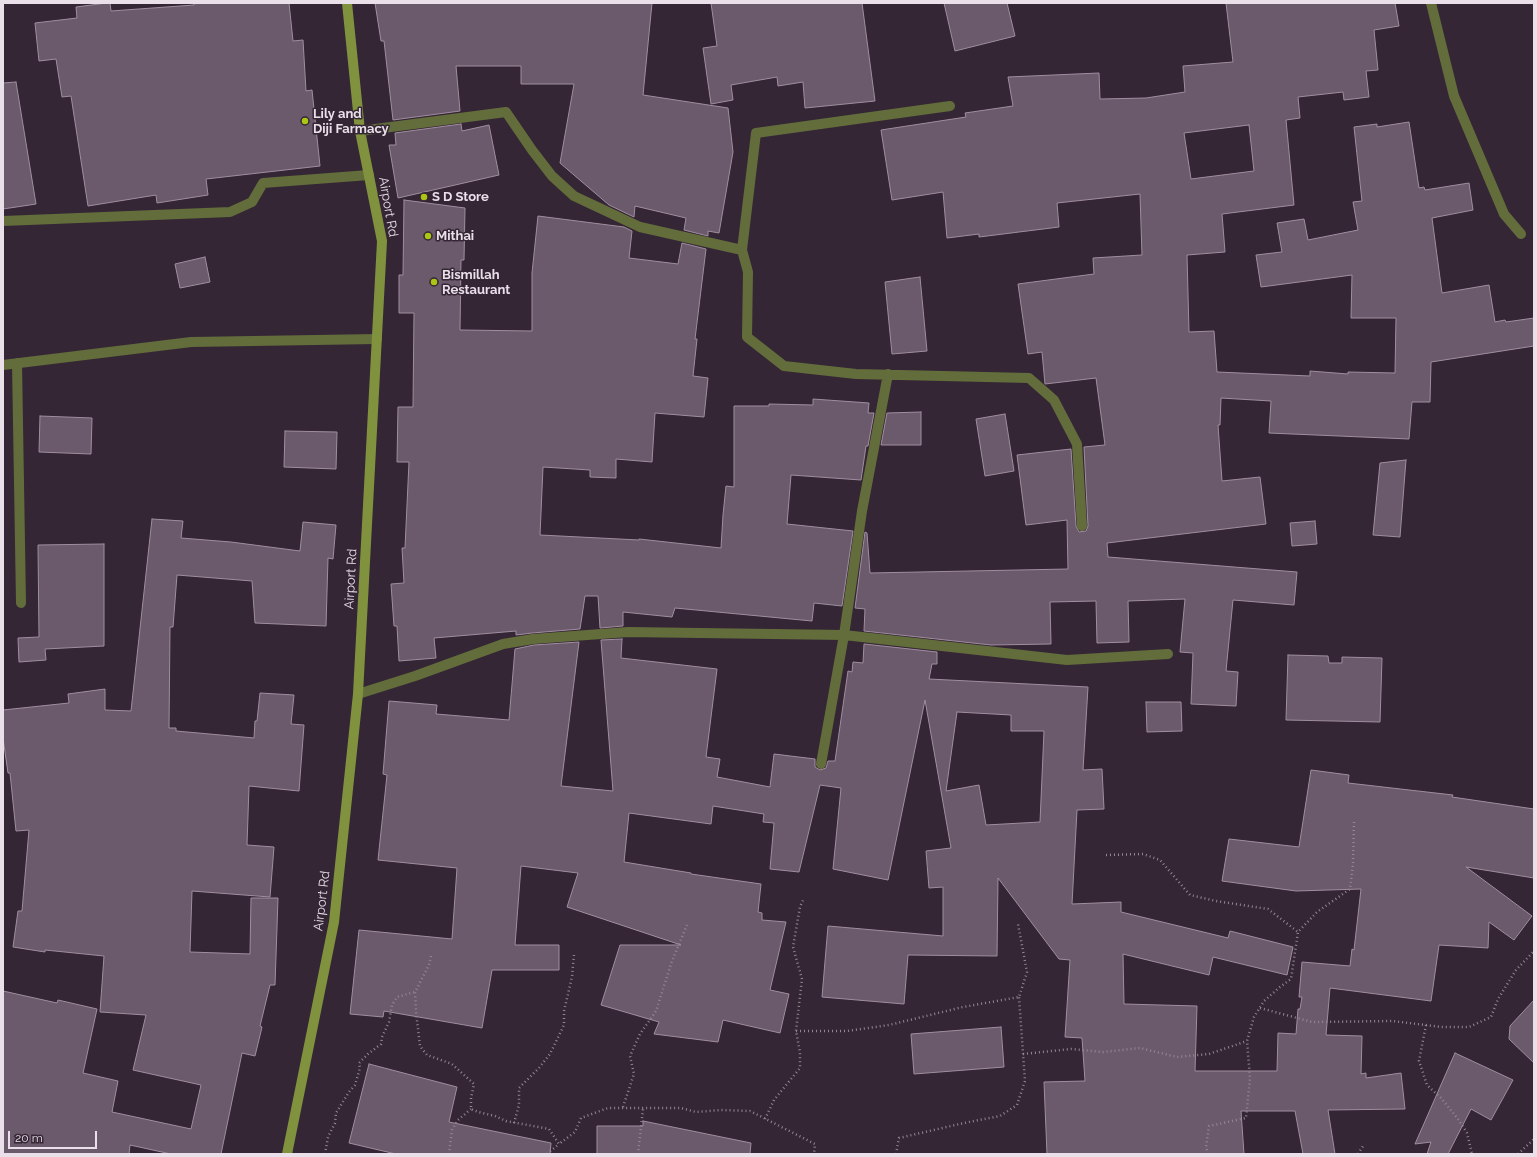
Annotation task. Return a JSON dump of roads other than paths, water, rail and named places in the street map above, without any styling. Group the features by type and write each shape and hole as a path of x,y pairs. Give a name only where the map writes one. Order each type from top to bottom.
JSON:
{"main road":[{"name":"Airport Rd","path":"287,1154 334,922 358,694 377,339 382,241 360,131 347,3"}],"street":[{"path":"1431,3 1454,96 1504,214 1520,234"},
{"path":"950,106 756,133 742,250 748,272 747,337 784,366 856,374 1029,378 1054,400 1078,444 1082,526"},
{"path":"360,131 506,112 552,176 574,196 640,227 742,250"},
{"path":"3,221 230,212 252,202 263,183 369,175"},
{"path":"3,365 191,342 377,339"},
{"path":"17,363 21,603"},
{"path":"821,764 844,635 862,511 888,374"},
{"path":"358,694 415,676 503,644 533,639 628,632 844,635 1067,660 1168,654"}],"place":[{"name":"Lily and Diji Farmacy","path":"305,121"},
{"name":"S D Store","path":"424,197"},
{"name":"Mithai","path":"428,236"},
{"name":"Bismillah Restaurant","path":"434,282"}]}
